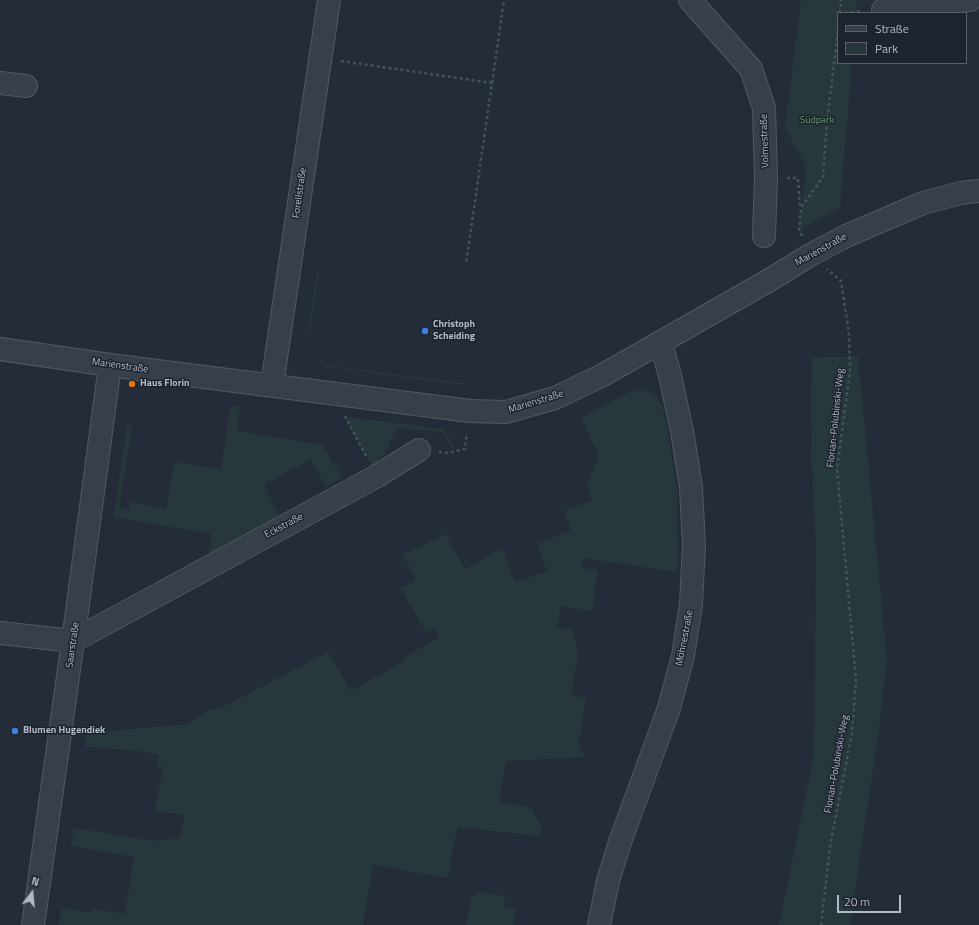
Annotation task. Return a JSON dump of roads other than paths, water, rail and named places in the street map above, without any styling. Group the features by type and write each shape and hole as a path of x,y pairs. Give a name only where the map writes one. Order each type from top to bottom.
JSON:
{"street":[{"name":"Forellstraße","path":"272,385 329,0"},
{"name":"Volmestraße","path":"690,0 751,69 764,108 766,177 764,236"},
{"path":"883,10 970,0"},
{"path":"0,83 26,86"},
{"name":"Marienstraße","path":"0,349 110,365 470,411 506,412 555,398 602,375 774,278 810,255 846,236 922,203 961,193 979,191"},
{"name":"Möhnestraße","path":"599,925 608,881 620,842 668,708 683,656 691,604 694,545 691,487 682,431 672,384 660,343"},
{"name":"Saarstraße","path":"33,925 110,365"},
{"name":"Eckstraße","path":"73,642 377,476 419,450"},
{"path":"0,633 73,642"}],"place":[{"name":"Christoph Scheiding","path":"425,331"},
{"name":"Haus Florin","path":"132,384"},
{"name":"Blumen Hugendiek","path":"15,731"}],"park label":[{"name":"Südpark","path":"817,121"}]}
